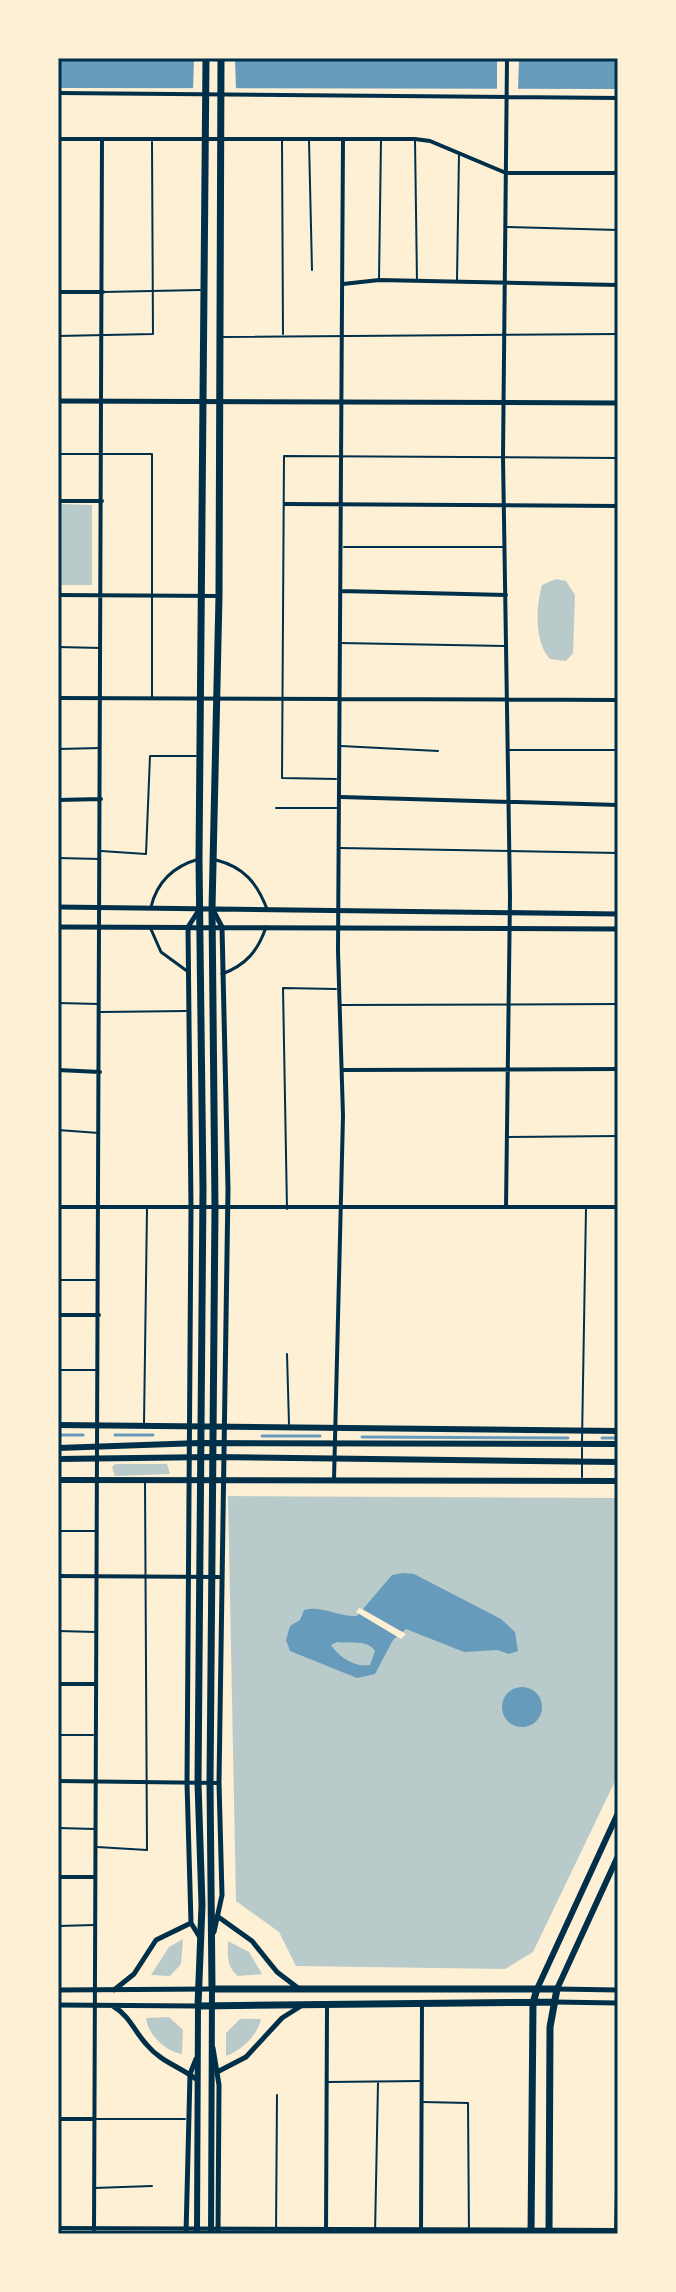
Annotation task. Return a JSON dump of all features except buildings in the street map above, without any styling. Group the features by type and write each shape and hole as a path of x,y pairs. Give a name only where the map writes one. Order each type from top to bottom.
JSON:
{"main road":[{"path":"197,2231 193,2077 197,2058 202,1905 198,1783 203,1208 199,859 204,596 206,58"},
{"path":"214,2231 210,1910 214,1783 211,1577 215,1208 212,909 218,698 221,58"},
{"path":"58,1425 618,1431"},
{"path":"58,1448 98,1449 188,1443 618,1444"},
{"path":"58,1459 224,1457 618,1462"},
{"path":"58,1480 618,1481"},
{"path":"531,2232 533,2003 618,1813"},
{"path":"549,2232 550,2027 554,2002 557,1989 618,1856"},
{"path":"212,1989 557,1989"},
{"path":"198,2006 327,2007 554,2002"}],"street":[{"path":"506,1207 509,850 503,457 507,58"},
{"path":"58,93 618,98"},
{"path":"58,139 415,139 506,173 618,173"},
{"path":"334,1480 342,1070 339,797 343,139"},
{"path":"94,2231 102,140"},
{"path":"343,284 379,280 618,285"},
{"path":"58,292 103,292"},
{"path":"58,401 504,400 618,403"},
{"path":"58,501 102,501"},
{"path":"285,504 618,506"},
{"path":"341,591 506,595"},
{"path":"58,595 219,596"},
{"path":"58,698 618,700"},
{"path":"339,797 618,805"},
{"path":"58,800 101,799"},
{"path":"150,908 159,885 173,871 199,859"},
{"path":"213,859 231,864 248,874 260,891 267,909"},
{"path":"58,907 618,914"},
{"path":"199,909 188,927 191,1208 187,1783 191,1923 199,1936"},
{"path":"212,909 222,927 228,1208 225,1443 214,1783 222,1895 219,1918 212,1937"},
{"path":"58,927 618,929"},
{"path":"150,927 161,952 188,972"},
{"path":"222,974 247,961 260,945 266,927"},
{"path":"342,1070 618,1069"},
{"path":"58,1070 100,1072"},
{"path":"58,1207 618,1207"},
{"path":"58,1315 99,1315"},
{"path":"58,1576 221,1577"},
{"path":"58,1684 97,1684"},
{"path":"58,1781 214,1783"},
{"path":"58,1877 95,1877"},
{"path":"210,1910 252,1941 277,1972 303,1990"},
{"path":"113,1990 134,1974 156,1940 191,1923"},
{"path":"58,1990 212,1989"},
{"path":"557,1989 618,1990"},
{"path":"554,2002 618,2003"},
{"path":"58,2005 198,2006"},
{"path":"112,2005 133,2020 145,2044 158,2056 193,2077 186,2231"},
{"path":"421,2231 422,2005"},
{"path":"219,2071 246,2057 282,2018 301,2006"},
{"path":"326,2231 327,2007"},
{"path":"212,2044 219,2071 214,2231"},
{"path":"58,2119 94,2119"},
{"path":"58,2228 94,2231 617,2231 618,2147"}],"lane":[{"path":"379,280 381,139"},
{"path":"415,139 417,281"},
{"path":"309,140 312,270"},
{"path":"58,336 153,334 152,141"},
{"path":"282,141 283,335"},
{"path":"457,281 459,153"},
{"path":"506,227 618,230"},
{"path":"103,292 205,290"},
{"path":"220,337 618,334"},
{"path":"58,454 152,454 152,699"},
{"path":"340,779 282,778 284,456 618,458"},
{"path":"341,547 506,547"},
{"path":"340,643 506,646"},
{"path":"58,647 102,648"},
{"path":"340,746 438,751"},
{"path":"58,749 102,748"},
{"path":"506,750 618,750"},
{"path":"101,851 146,854 150,756 201,756"},
{"path":"276,808 339,808"},
{"path":"339,848 618,853"},
{"path":"58,858 101,859"},
{"path":"287,1209 283,988 340,989"},
{"path":"58,1003 100,1004"},
{"path":"340,1005 618,1004"},
{"path":"100,1012 188,1011"},
{"path":"58,1130 100,1133"},
{"path":"507,1137 618,1136"},
{"path":"582,1482 586,1207"},
{"path":"144,1425 147,1209"},
{"path":"58,1280 99,1280"},
{"path":"287,1354 289,1429"},
{"path":"58,1370 98,1370"},
{"path":"96,1847 147,1850 148,1577 145,1480"},
{"path":"58,1531 97,1531"},
{"path":"58,1631 97,1632"},
{"path":"58,1735 96,1735"},
{"path":"58,1828 96,1829"},
{"path":"58,1926 95,1925"},
{"path":"326,2082 422,2081"},
{"path":"375,2232 378,2083"},
{"path":"276,2231 277,2095"},
{"path":"421,2102 468,2103 469,2232"},
{"path":"94,2119 189,2118"},
{"path":"94,2188 152,2186"}],"shaded area":[{"path":"58,504 92,505 92,585 58,585"},
{"path":"556,579 566,581 575,595 573,653 566,661 550,659 539,634 538,603 542,585"},
{"path":"115,1464 167,1464 170,1474 115,1476 112,1467"},
{"path":"228,1496 618,1498 618,1775 533,1952 505,1969 296,1966 279,1932 236,1901"},
{"path":"183,1939 181,1964 170,1976 151,1975 169,1947"},
{"path":"228,1941 249,1952 262,1974 238,1976 228,1960"},
{"path":"169,2017 183,2030 182,2054 169,2050 158,2041 147,2024 146,2018"},
{"path":"240,2019 261,2019 248,2042 226,2056 226,2033"}],"water":[{"path":"58,58 618,61 618,89 58,88"},
{"path":"414,1574 501,1619 515,1632 518,1651 509,1654 497,1650 464,1652 406,1629 393,1640 375,1674 357,1678 290,1651 286,1640 290,1626 300,1620 304,1610 317,1609 357,1616 392,1575","holes":["337,1642 363,1643 372,1647 375,1651 370,1665 348,1661 331,1645"]},
{"path":"522,1687 536,1693 542,1707 536,1721 522,1727 508,1721 502,1707 508,1693"}],"pier":[{"path":"194,58 235,58 236,90 193,91"},
{"path":"497,58 519,58 518,91 497,92"},
{"path":"359,1608 406,1634 401,1639 356,1612"}],"waterway":[{"path":"58,1435 83,1435"},
{"path":"115,1435 153,1435"},
{"path":"262,1436 320,1436"},
{"path":"362,1437 568,1438"},
{"path":"602,1438 618,1438"}]}
